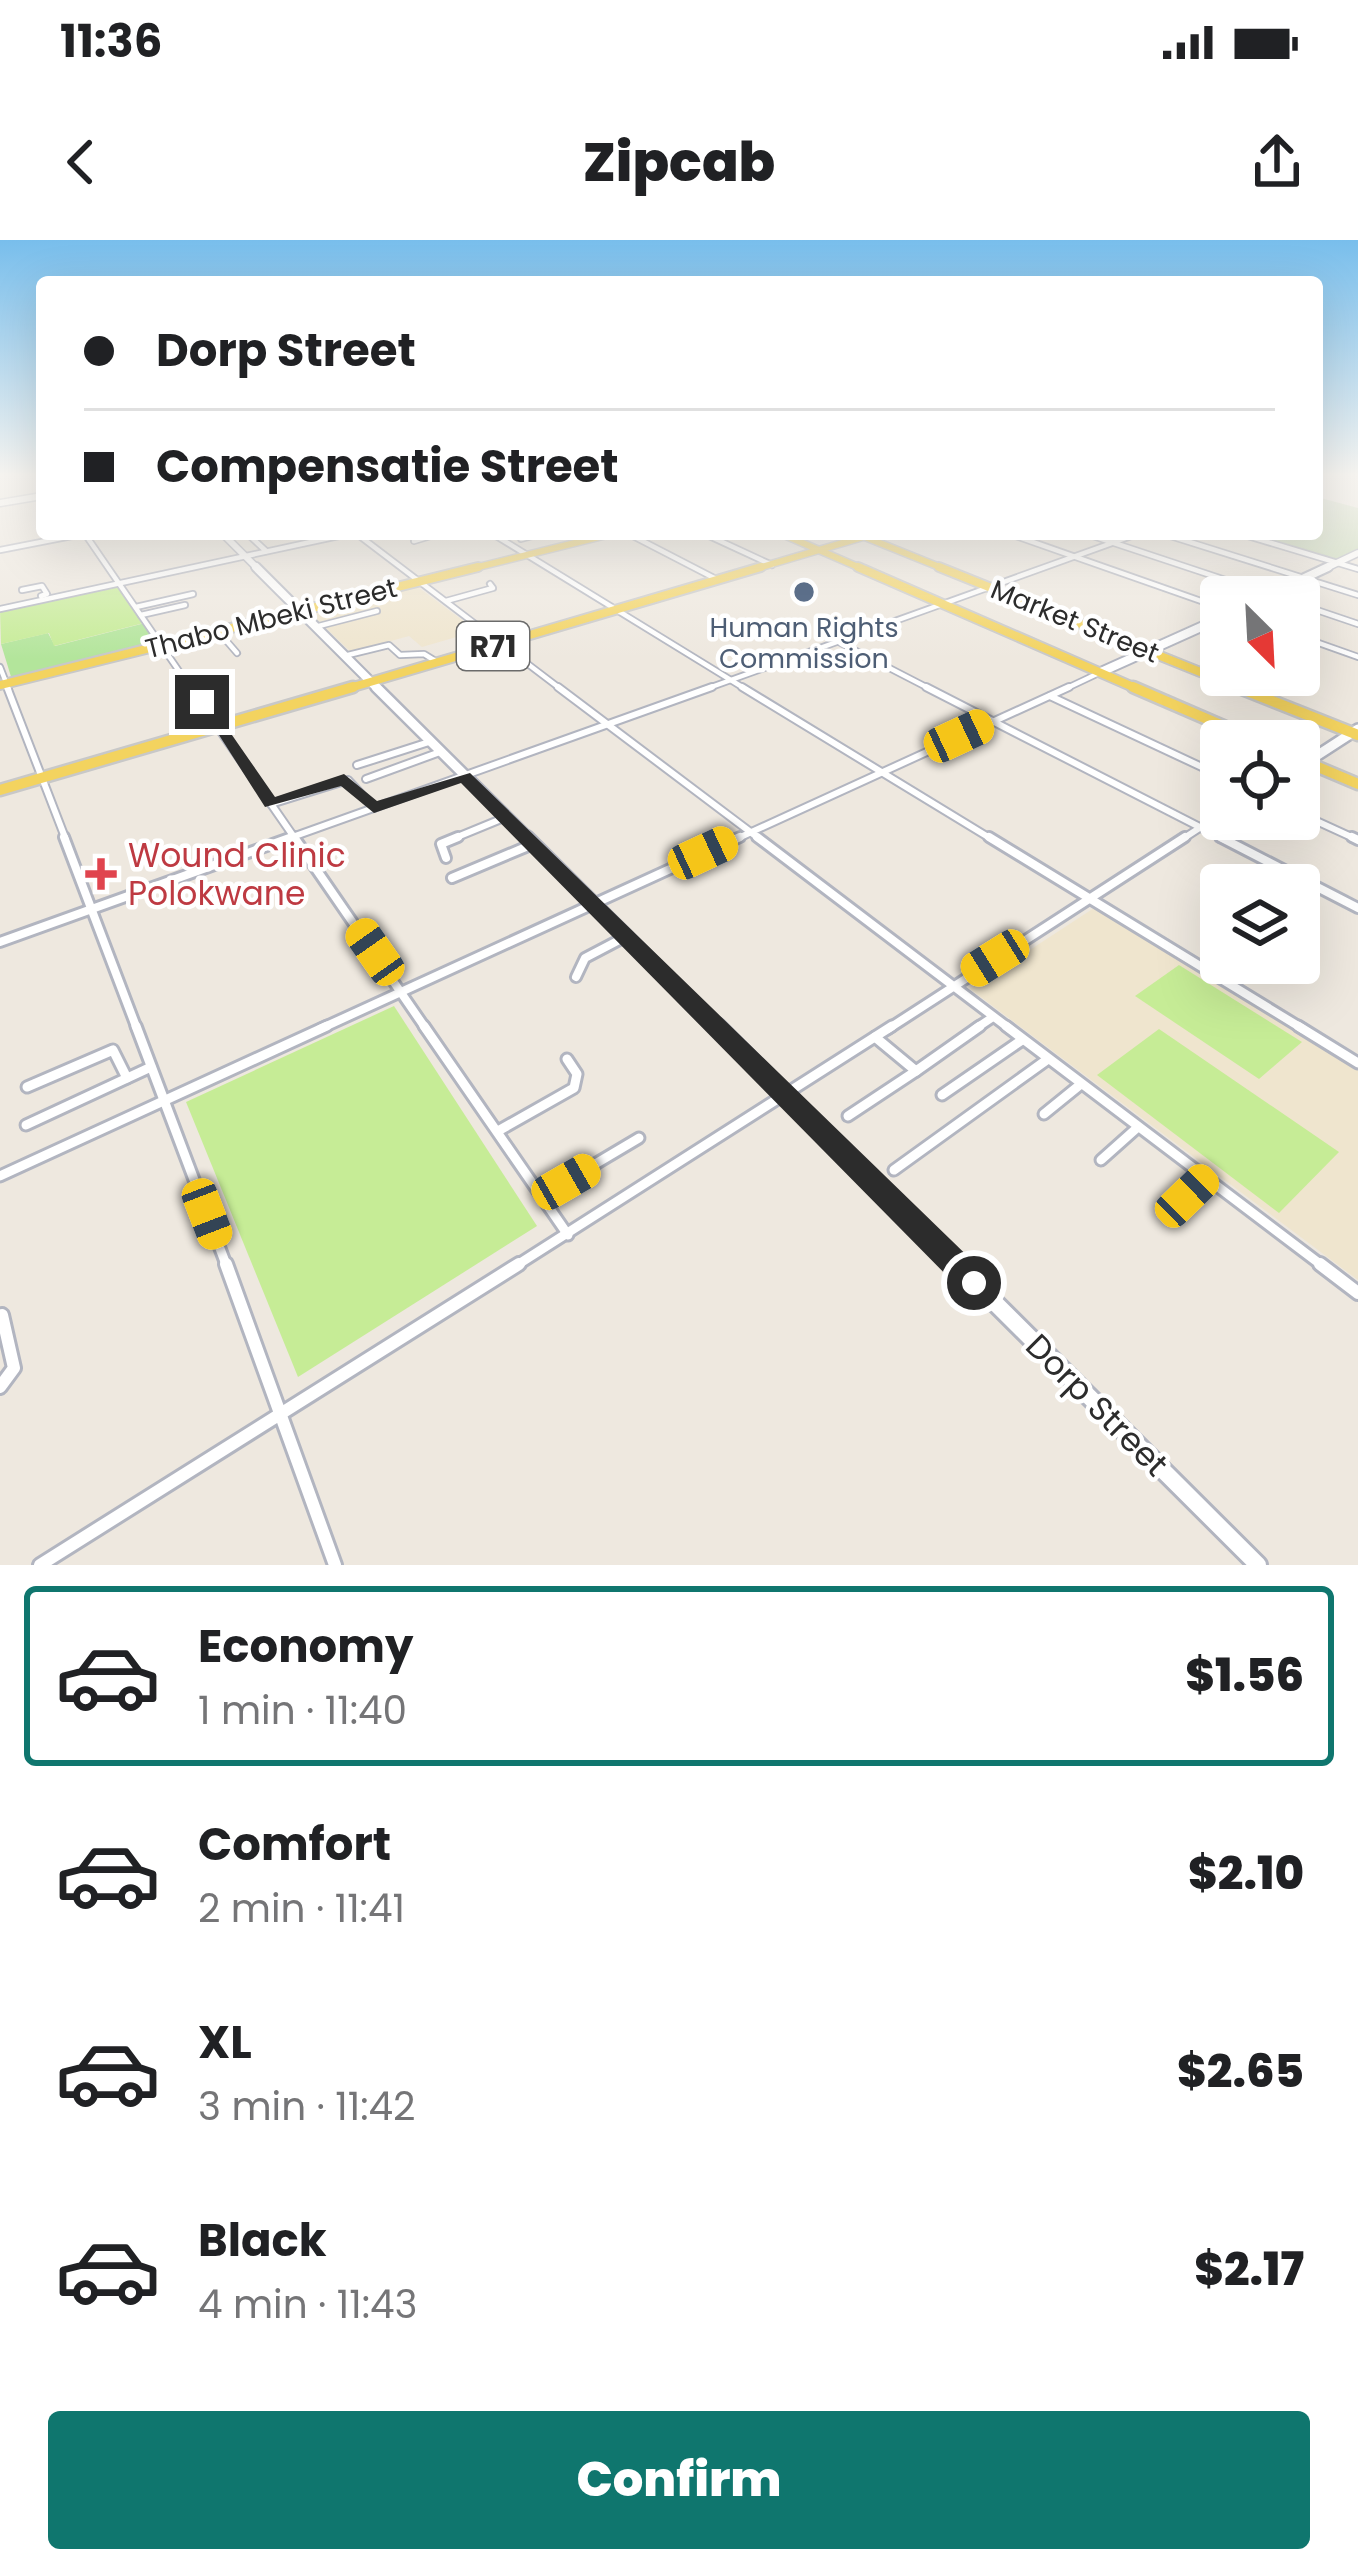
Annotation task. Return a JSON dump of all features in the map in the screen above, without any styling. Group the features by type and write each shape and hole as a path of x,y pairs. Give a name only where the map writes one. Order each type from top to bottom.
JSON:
{"main road":[{"name":"Thabo Mbeki Street","path":"3,684 588,540"},
{"path":"796,540 1210,720"},
{"name":"R71","path":"0,790 850,540"},
{"name":"Market Street","path":"878,540 1356,732"},
{"path":"1320,770 1358,784"}],"street":[{"path":"0,550 52,540"},
{"path":"88,540 568,1234"},
{"name":"Dorp Street","path":"229,540 1258,1565"},
{"path":"254,540 267,552"},
{"path":"272,540 281,549"},
{"path":"0,609 324,540"},
{"path":"362,540 1358,1293"},
{"path":"504,540 1358,1063"},
{"path":"641,540 718,580"},
{"path":"718,540 772,565"},
{"path":"1027,540 1200,601"},
{"path":"1104,540 1211,576"},
{"path":"0,942 1121,540"},
{"path":"1183,540 1298,576"},
{"path":"1260,540 1358,569"},
{"path":"1308,576 1358,554"},
{"path":"1320,583 1358,595"},
{"path":"446,601 492,589 490,584"},
{"path":"22,590 41,586 47,593 25,603"},
{"path":"138,611 193,595"},
{"path":"138,611 185,605"},
{"path":"315,627 377,611"},
{"path":"1320,611 1358,624"},
{"path":"0,1176 1200,627"},
{"path":"218,631 238,653"},
{"path":"837,641 1358,908"},
{"path":"1320,643 1358,657"},
{"path":"344,656 389,645 400,655 422,653 437,662"},
{"path":"482,662 514,653"},
{"path":"0,667 335,1565"},
{"path":"1049,695 1200,766"},
{"path":"1320,753 1356,732"},
{"path":"357,765 430,742"},
{"path":"416,746 426,757"},
{"path":"366,779 440,752"},
{"path":"271,803 344,779 374,808"},
{"path":"446,858 441,844 506,817"},
{"path":"1320,823 1358,840"},
{"path":"40,1565 568,1234 1198,827"},
{"path":"452,878 533,844"},
{"path":"576,977 586,958 625,937"},
{"path":"848,1116 993,1017"},
{"path":"875,1037 916,1072"},
{"path":"942,1095 1022,1040"},
{"path":"27,1087 113,1050 127,1078"},
{"path":"498,1131 574,1088 577,1074 567,1059"},
{"path":"894,1170 1048,1059"},
{"path":"26,1125 152,1066"},
{"path":"1044,1114 1081,1084"},
{"path":"1101,1160 1138,1127"},
{"path":"542,1196 639,1138"},
{"path":"1168,1214 1206,1178"},
{"path":"0,1388 14,1368 2,1315"}],"shaded area":[{"path":"415,585 477,631 422,647 409,636 351,652 309,612"},
{"path":"1094,908 1200,973 1200,984 1219,984 1358,1069 1358,1280 970,989"}],"green space":[{"path":"1358,535 1358,550 1336,560 1268,540"},
{"path":"118,584 144,623 54,646 49,633 1,644 0,610"},
{"path":"145,623 160,644 12,680 1,644 48,633 55,646"},
{"path":"1179,965 1200,978 1200,984 1209,984 1302,1042 1259,1079 1135,996"},
{"path":"394,1006 537,1226 298,1377 186,1102"},
{"path":"1159,1029 1339,1152 1279,1213 1097,1075"}],"place":[{"name":"Human Rights Commission","path":"804,592"},
{"name":"Wound Clinic Polokwane","path":"101,874"}],"route":[{"path":"202,702 271,803 344,779 374,808 464,776 974,1283"}]}
